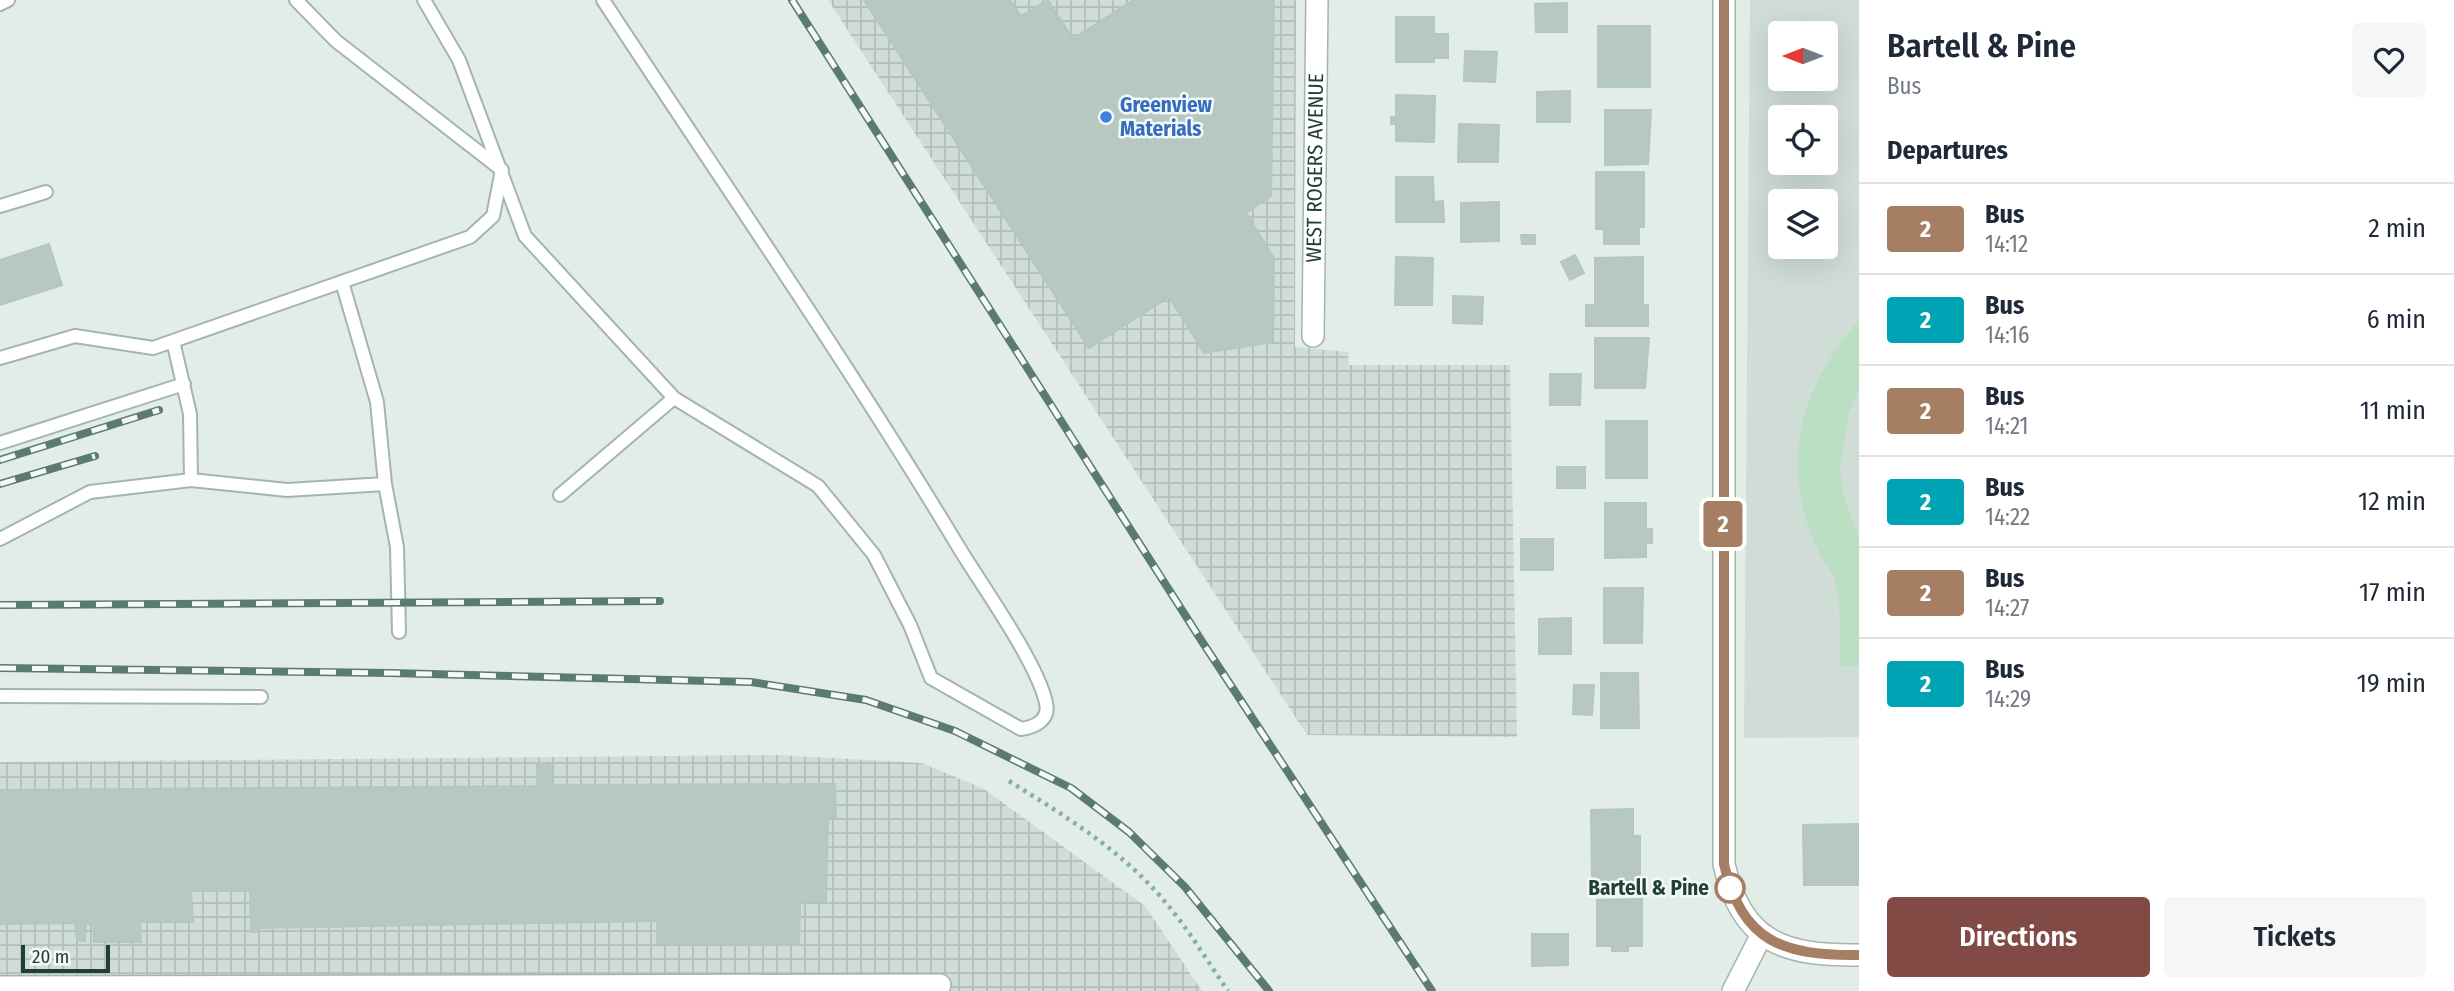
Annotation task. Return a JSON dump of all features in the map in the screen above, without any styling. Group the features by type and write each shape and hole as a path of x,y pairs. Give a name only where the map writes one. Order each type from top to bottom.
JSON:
{"street":[{"name":"WEST ROGERS AVENUE","path":"1313,336 1317,0"},
{"path":"1724,0 1723,842 1728,884 1737,908 1747,923 1777,942 1811,954 1859,955"},
{"path":"1733,991 1762,933"},
{"path":"0,987 734,988 940,985"}],"lane":[{"path":"0,4 8,0"},
{"path":"296,0 336,41 502,170"},
{"path":"424,0 459,60 525,236 674,398 818,486 874,555 910,625 931,678 1021,729 1040,723 1046,715 1047,705 1013,636 934,507 603,0"},
{"path":"0,358 75,336 153,348 470,237 493,216 502,170"},
{"path":"0,206 46,192"},
{"path":"342,282 377,401 385,484 397,547 399,632"},
{"path":"173,341 190,414 191,480"},
{"path":"0,443 184,384"},
{"path":"560,495 674,398"},
{"path":"0,539 90,492 191,480 287,490 385,484"},
{"path":"0,696 261,697"}],"path":[{"path":"1009,780 1080,825 1127,863 1166,902 1228,991"}],"shaded area":[{"path":"828,0 1296,0 1295,347 1348,352 1349,365 1510,365 1517,737 1307,735"},
{"path":"1750,0 1859,0 1859,737 1744,738"},
{"path":"776,755 922,763 984,789 1145,906 1202,991 0,991 0,762"}],"green space":[{"path":"1859,320 1859,389 1848,415 1840,471 1844,497 1859,537 1859,666 1841,666 1837,590 1834,578 1816,547 1806,518 1799,485 1798,459 1800,433 1815,386 1827,363"}],"building":[{"name":"Greenview Materials","path":"864,0 1010,0 1021,16 1048,0 1073,39 1133,0 1274,0 1271,196 1246,213 1274,258 1273,342 1204,353 1169,297 1089,348"},
{"path":"1567,3 1567,32 1536,32 1535,4"},
{"path":"1396,17 1434,17 1434,34 1448,34 1448,58 1434,58 1434,62 1396,62"},
{"path":"1598,26 1650,26 1650,87 1598,87"},
{"path":"1465,51 1497,52 1495,82 1464,81"},
{"path":"1570,91 1570,122 1537,122 1537,92"},
{"path":"1396,95 1435,96 1434,142 1396,141 1396,124 1391,124 1391,117 1396,117"},
{"path":"1605,110 1651,110 1648,164 1605,165"},
{"path":"1459,124 1499,125 1498,162 1458,162"},
{"path":"1596,172 1644,172 1644,227 1639,227 1639,244 1604,244 1604,229 1596,229"},
{"path":"1396,177 1433,177 1434,202 1443,201 1444,222 1396,222"},
{"path":"1499,202 1499,241 1461,242 1461,203"},
{"path":"1521,235 1535,235 1535,244 1522,244"},
{"path":"49,244 62,285 0,305 0,260"},
{"path":"1575,255 1584,273 1570,280 1561,262"},
{"path":"1396,257 1433,258 1432,305 1395,305"},
{"path":"1643,257 1643,305 1648,305 1648,326 1586,326 1586,305 1595,305 1595,258"},
{"path":"1453,296 1483,297 1482,324 1453,323"},
{"path":"1595,338 1649,338 1645,388 1595,388"},
{"path":"1550,374 1581,374 1580,405 1550,405"},
{"path":"1606,421 1647,421 1647,478 1606,478"},
{"path":"1557,467 1585,467 1585,488 1557,488"},
{"path":"1605,503 1646,503 1646,529 1652,529 1652,543 1646,543 1646,557 1605,558"},
{"path":"1521,539 1553,539 1553,570 1521,570"},
{"path":"1604,588 1643,588 1642,643 1604,643"},
{"path":"1571,618 1571,654 1539,654 1539,619"},
{"path":"1601,673 1638,673 1639,728 1601,728"},
{"path":"1574,685 1594,685 1592,715 1573,714"},
{"path":"537,763 550,763 553,785 835,784 836,817 828,817 826,901 800,903 799,945 657,944 657,921 258,928 258,932 251,932 250,891 191,891 193,922 140,922 141,942 94,942 94,924 86,924 85,941 77,940 75,923 0,924 0,790 537,786"},
{"path":"1633,809 1633,836 1640,836 1640,880 1592,880 1591,810"},
{"path":"1859,824 1859,885 1804,885 1803,825"},
{"path":"1642,899 1642,946 1628,946 1628,951 1612,951 1612,946 1597,946 1597,900"},
{"path":"1532,934 1568,934 1568,965 1532,966"}],"railway":[{"path":"792,0 1203,643 1432,991"},
{"path":"0,460 159,410"},
{"path":"0,484 95,456"},
{"path":"0,605 660,601"},
{"path":"0,668 390,673 751,682 866,700 955,731 1071,788 1129,832 1185,887 1269,991"}],"bus line":[{"name":"2","path":"1724,0 1724,864 1737,908 1747,923 1777,942 1811,954 1859,955"}],"place":[{"name":"Greenview Materials","path":"1106,117"},
{"name":"Bartell & Pine","path":"1730,888"}]}
